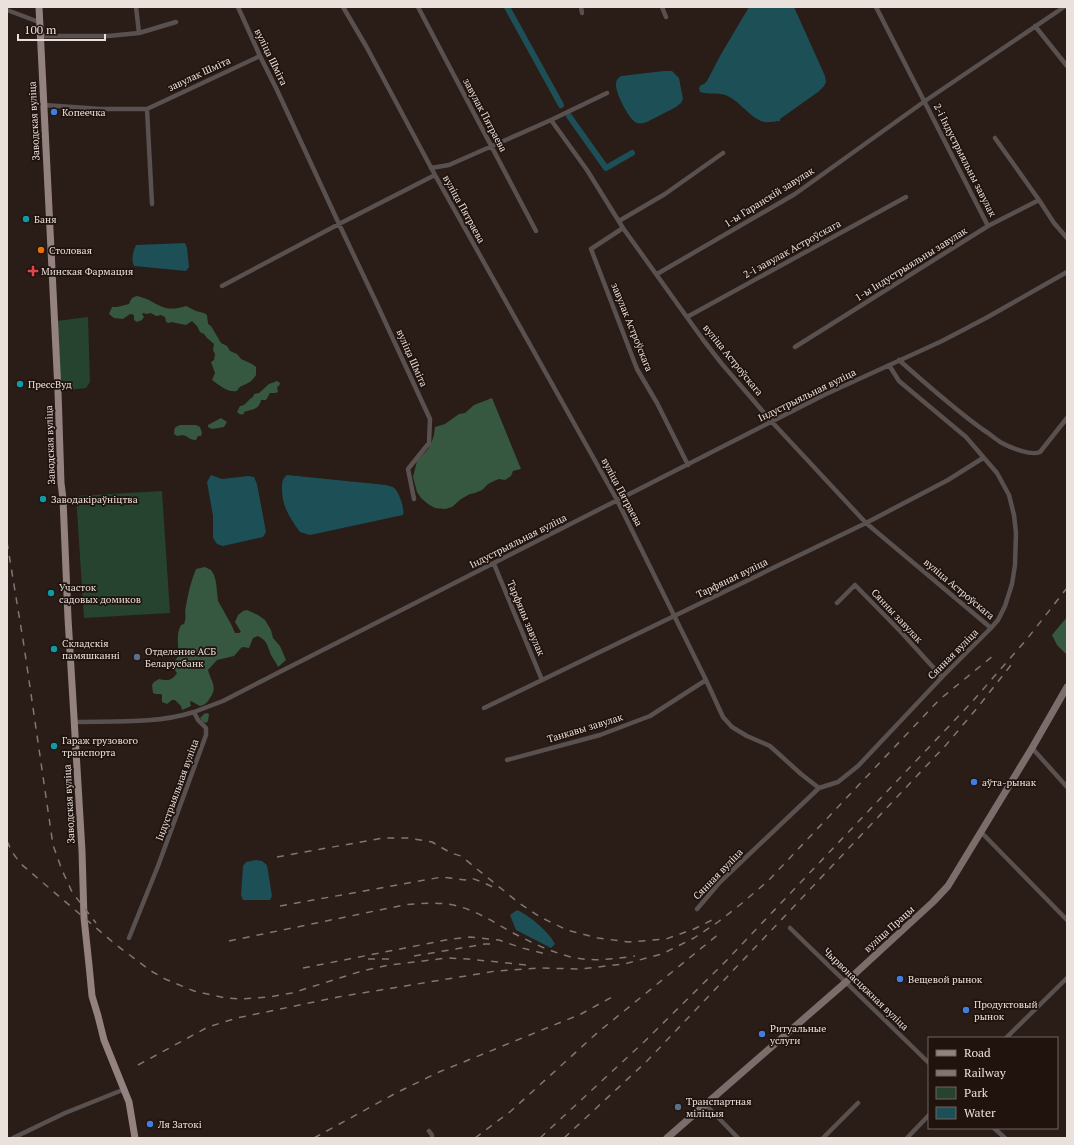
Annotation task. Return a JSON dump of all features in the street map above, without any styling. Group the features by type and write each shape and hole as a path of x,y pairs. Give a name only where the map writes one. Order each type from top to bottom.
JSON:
{"main road":[{"name":"Заводская вуліца","path":"39,7 68,618 82,851 85,928 92,996 104,1040 125,1089 136,1138"},
{"name":"вуліца Працы","path":"667,1138 846,982 933,902 948,886 1032,748 1067,687"}],"street":[{"path":"136,7 139,33"},
{"name":"вуліца Шміта","path":"238,7 430,419 429,443 408,469 414,499"},
{"name":"вуліца Пятраева","path":"344,7 431,168 617,500 723,717 732,727 747,736 770,746 819,788"},
{"name":"завулак Пятраева","path":"418,7 536,231"},
{"path":"581,7 582,13"},
{"path":"662,7 666,17"},
{"path":"876,7 925,101"},
{"name":"1-ы Гаранскій завулак","path":"657,274 795,194 925,101 1064,7"},
{"path":"7,10 39,22"},
{"path":"40,36 108,36 139,33 176,22"},
{"path":"1034,26 1067,66"},
{"name":"завулак Шміта","path":"44,105 101,109 146,109 260,56"},
{"path":"431,168 449,165 551,120 607,93"},
{"name":"2-і Індустрыяльны завулак","path":"925,101 988,226"},
{"path":"146,109 152,204"},
{"name":"вуліца Астроўскага","path":"551,120 587,170 623,228 687,318 722,364 772,422 866,523 991,628"},
{"path":"995,138 1054,223 1067,238"},
{"path":"619,221 665,194 723,153"},
{"name":"вуліца Пятраева","path":"339,224 435,175"},
{"name":"2-і завулак Астроўскага","path":"687,318 906,196"},
{"name":"1-ы Індустрыяльны завулак","path":"795,347 988,226 1039,200"},
{"path":"222,286 339,224"},
{"name":"завулак Астроўскага","path":"623,228 591,249 637,369 657,403 688,465"},
{"name":"Індустрыяльная вуліца","path":"129,938 158,866 206,735 206,728 198,720 194,712 223,701 251,687 824,395 954,335 1067,272"},
{"path":"899,360 966,417 1002,443 1012,447 1032,453 1040,452 1067,418"},
{"name":"Сянная вуліца","path":"698,909 720,882 819,788 838,782 858,766 942,677 991,628 998,620 1005,606 1012,584 1015,565 1016,533 1014,515 1009,495 997,473 966,437 899,381 889,365"},
{"name":"Тарфяная вуліца","path":"484,708 866,523 948,480 983,458"},
{"name":"Тарфяны завулак","path":"494,564 542,680"},
{"name":"Сянны завулак","path":"837,603 856,585 942,677"},
{"name":"Танкавы завулак","path":"507,760 600,735 650,716 706,680"},
{"path":"74,722 153,720 186,715 194,712"},
{"path":"1032,748 1067,787"},
{"path":"981,832 1067,920"},
{"name":"Чырвонасцяжная вуліца","path":"790,928 928,1062"},
{"path":"1007,1037 1067,978"},
{"path":"13,1138 65,1113 125,1089"},
{"path":"823,1138 858,1103"},
{"path":"706,1104 738,1138"},
{"path":"907,1138 928,1116"},
{"path":"995,1129 1005,1138"},
{"path":"430,1131 432,1138"}],"green space":[{"path":"137,296 165,308 170,309 186,306 204,313 207,315 208,324 211,326 221,343 227,346 230,351 237,354 241,359 256,367 256,375 250,382 240,387 237,391 227,390 212,380 215,373 211,362 214,360 215,354 213,350 214,344 200,332 192,321 186,325 171,322 169,323 166,322 165,317 161,315 156,316 151,313 143,313 142,314 144,317 142,320 137,322 134,320 134,315 130,314 123,319 114,318 109,314 112,307 129,304 132,298"},
{"path":"88,317 90,382 86,388 58,391 56,321"},
{"path":"277,381 280,383 277,387 278,392 270,393 266,400 261,400 259,406 244,412 244,414 237,412 240,406 245,404 253,397 254,394 259,393 269,384"},
{"path":"492,398 521,469 513,471 511,476 505,480 499,479 488,484 482,490 461,499 452,507 445,509 435,508 421,498 417,492 413,477 417,461 428,449 434,435 435,427 445,424 459,414 465,413 474,405"},
{"path":"221,418 227,422 224,427 212,429 208,427 208,425"},
{"path":"180,425 196,425 200,427 202,433 201,436 198,436 196,440 183,435 177,436 174,434 174,429"},
{"path":"162,491 170,613 84,618 76,496"},
{"path":"205,567 211,570 214,575 218,601 235,633 241,632 235,622 238,615 243,611 247,610 258,615 265,620 271,630 273,638 280,646 286,660 278,667 265,642 258,636 253,638 249,648 243,647 234,656 217,660 208,670 214,687 207,702 200,706 191,701 191,706 182,710 181,706 175,700 172,700 167,704 162,702 162,695 153,693 152,685 159,679 171,679 177,673 173,668 173,664 179,655 178,632 181,625 185,622 185,608 196,569"},
{"path":"1067,617 1067,655 1057,645 1052,635"},
{"path":"207,713 209,714 208,721 206,723 200,718"}],"water":[{"path":"749,7 794,7 825,76 826,82 818,92 780,119 780,121 764,122 758,120 730,97 722,94 700,92 699,88 707,81"},
{"path":"672,71 679,78 683,99 681,103 647,122 637,123 630,117 620,99 616,88 618,78 621,76"},
{"path":"185,243 189,267 186,271 134,266 133,256 136,245"},
{"path":"211,475 222,479 248,476 254,477 257,484 266,532 263,537 223,546 217,544 213,538 213,516 207,482"},
{"path":"287,475 386,485 392,487 395,489 401,500 403,515 310,535 300,532 290,517 283,501 282,483"},
{"path":"256,860 262,861 267,865 272,896 270,900 243,900 241,895 243,866 246,862"},
{"path":"517,910 522,912 544,929 555,944 551,948 516,930 510,915"}],"waterway":[{"path":"507,7 561,105"},
{"path":"569,116 606,168 632,153"}],"railway":[{"path":"7,542 53,845 72,892 96,923"},
{"path":"540,1138 645,1041 725,962 971,703 1027,639 1067,588"},
{"path":"138,1065 208,1027 237,1018 338,997 496,971 538,968 580,969 624,964 662,954 694,938 718,922 768,881 939,700 994,655"},
{"path":"564,1138 647,1061 784,917 946,745 1015,660"},
{"path":"277,857 383,838 408,838 432,842 451,853 461,856 519,903 540,917 567,930 598,938 629,942 666,939 694,929 712,920"},
{"path":"7,841 12,852 21,864 115,944 151,971 165,979 194,991 225,998 242,999 269,997 292,993 362,971 389,965 447,958 527,965"},
{"path":"280,906 442,877 465,880 471,878 497,889"},
{"path":"229,941 404,905 435,903 453,905 470,910 537,945 571,957 595,960 635,956"},
{"path":"475,1138 511,1111 597,1033 720,933"},
{"path":"303,968 451,939 470,937 499,940 550,955"},
{"path":"414,956 485,944 493,944"},
{"path":"368,959 396,959"},
{"path":"314,1138 396,1093 439,1072 581,1014 612,997"}],"place":[{"name":"Копеечка","path":"54,112"},
{"name":"Баня","path":"26,219"},
{"name":"Столовая","path":"41,250"},
{"name":"Минская Фармация","path":"33,271"},
{"name":"ПрессВуд","path":"20,384"},
{"name":"Заводакіраўніцтва","path":"43,499"},
{"name":"Участок садовых домиков","path":"51,593"},
{"name":"Складскія памяшканні","path":"54,649"},
{"name":"Отделение АСБ Беларусбанк","path":"137,657"},
{"name":"Гараж грузового транспорта","path":"54,746"},
{"name":"аўта-рынак","path":"974,782"},
{"name":"Вещевой рынок","path":"900,979"},
{"name":"Продуктовый рынок","path":"966,1010"},
{"name":"Ритуальные услуги","path":"762,1034"},
{"name":"Транспартная міліцыя","path":"678,1107"},
{"name":"Ля Затокі","path":"150,1124"}]}
